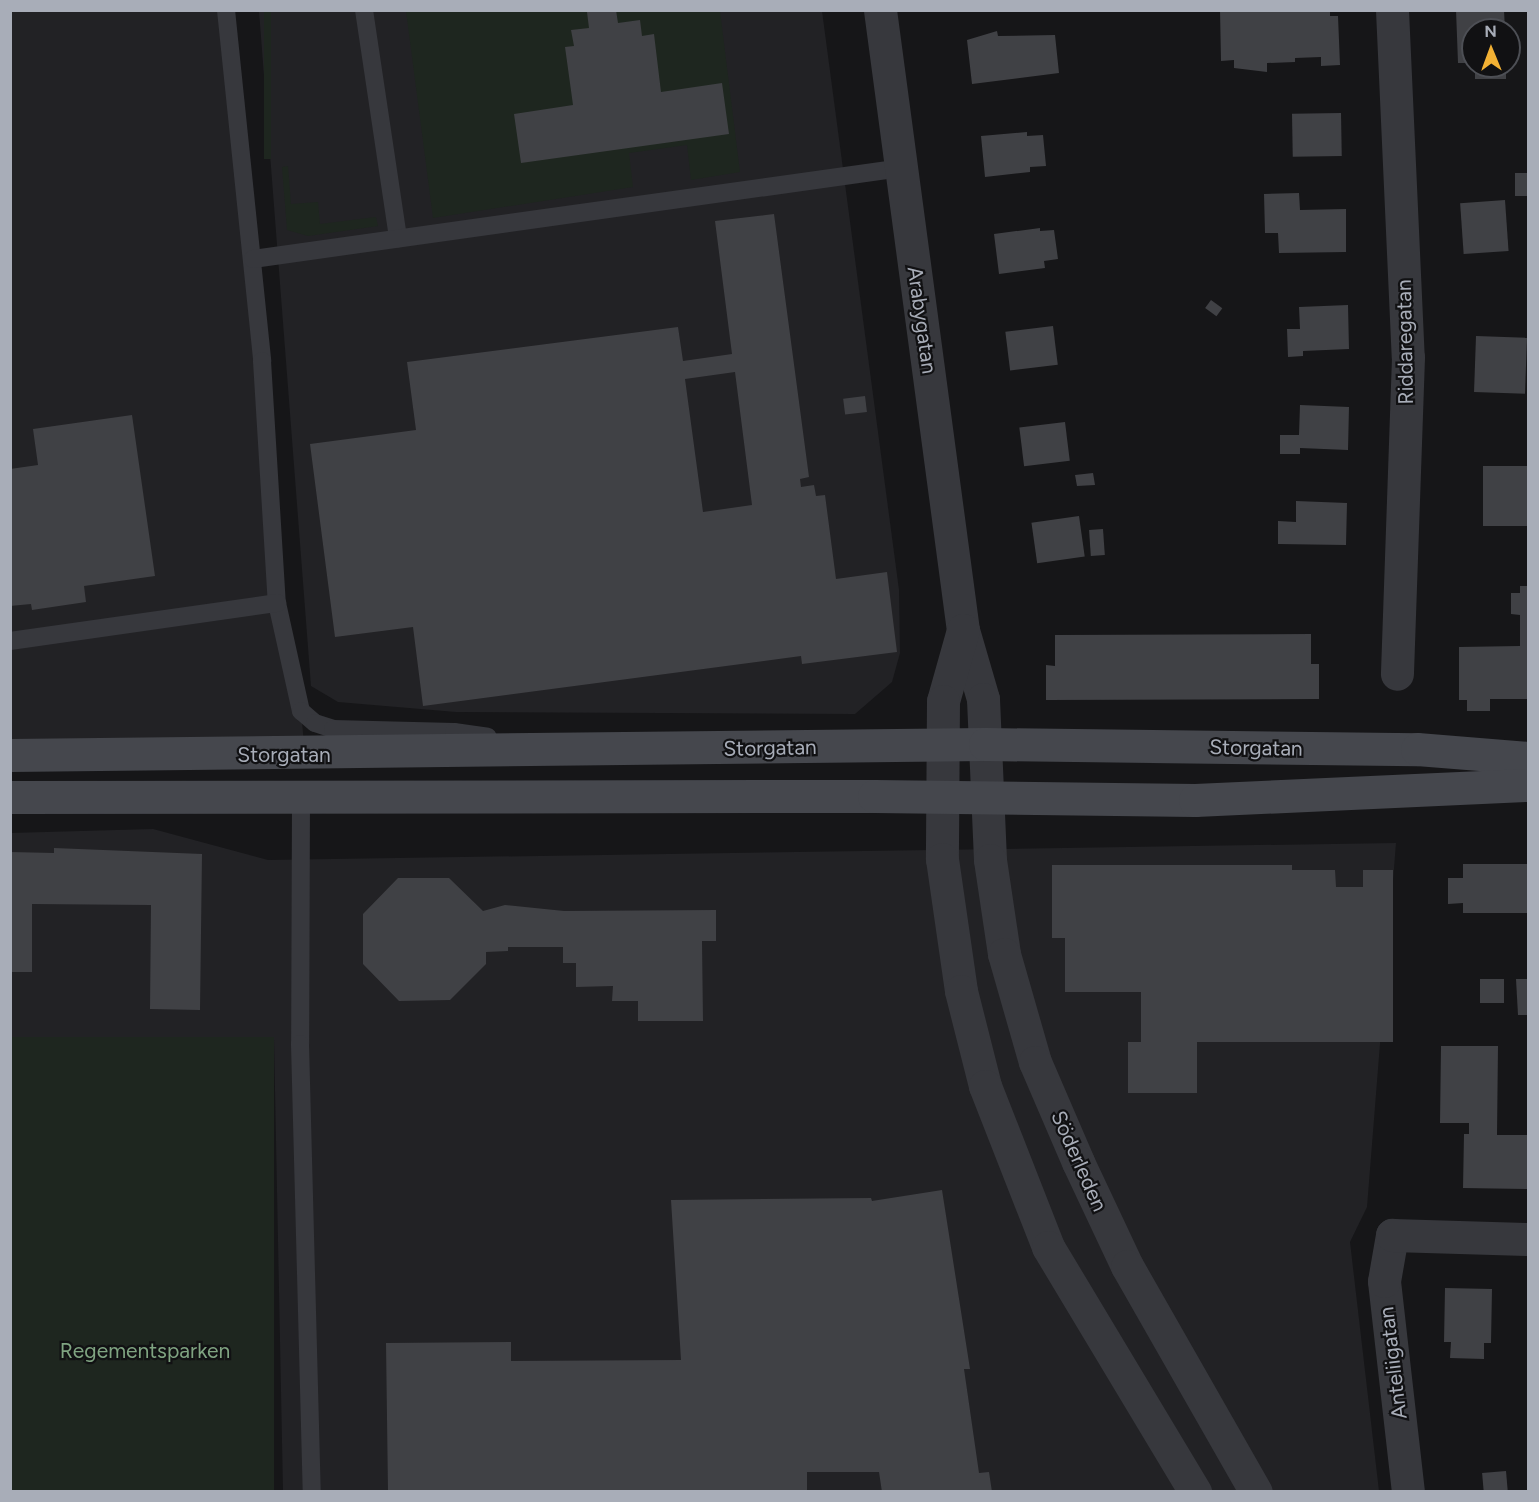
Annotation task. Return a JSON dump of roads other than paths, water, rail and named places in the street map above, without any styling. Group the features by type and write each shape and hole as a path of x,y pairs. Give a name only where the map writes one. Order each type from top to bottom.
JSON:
{"main road":[{"name":"Storgatan","path":"10,755 985,744 1417,749 1528,758"},
{"name":"Storgatan","path":"10,797 1195,800 1528,785"}],"street":[{"name":"Arabygatan","path":"880,10 963,630 983,699 987,800"},
{"name":"Riddaregatan","path":"1392,10 1408,357 1396,674"},
{"name":"Arabygatan","path":"943,798 943,700 963,630"},
{"path":"943,798 942,858 953,949 971,1034 1002,1135 1048,1247 1195,1491"},
{"name":"Söderleden","path":"987,800 990,860 1004,954 1035,1062 1127,1266 1256,1491"},
{"name":"Anteliigatan","path":"1408,1491 1384,1281 1392,1235 1528,1239"}],"lane":[{"path":"226,10 253,259 277,603 301,711 315,723 333,729 454,732 572,750"},
{"path":"364,10 398,238"},
{"path":"253,259 901,168"},
{"path":"10,641 277,603"},
{"path":"301,796 300,1044 312,1491"}],"park label":[{"name":"Regementsparken","path":"145,1351"}]}
